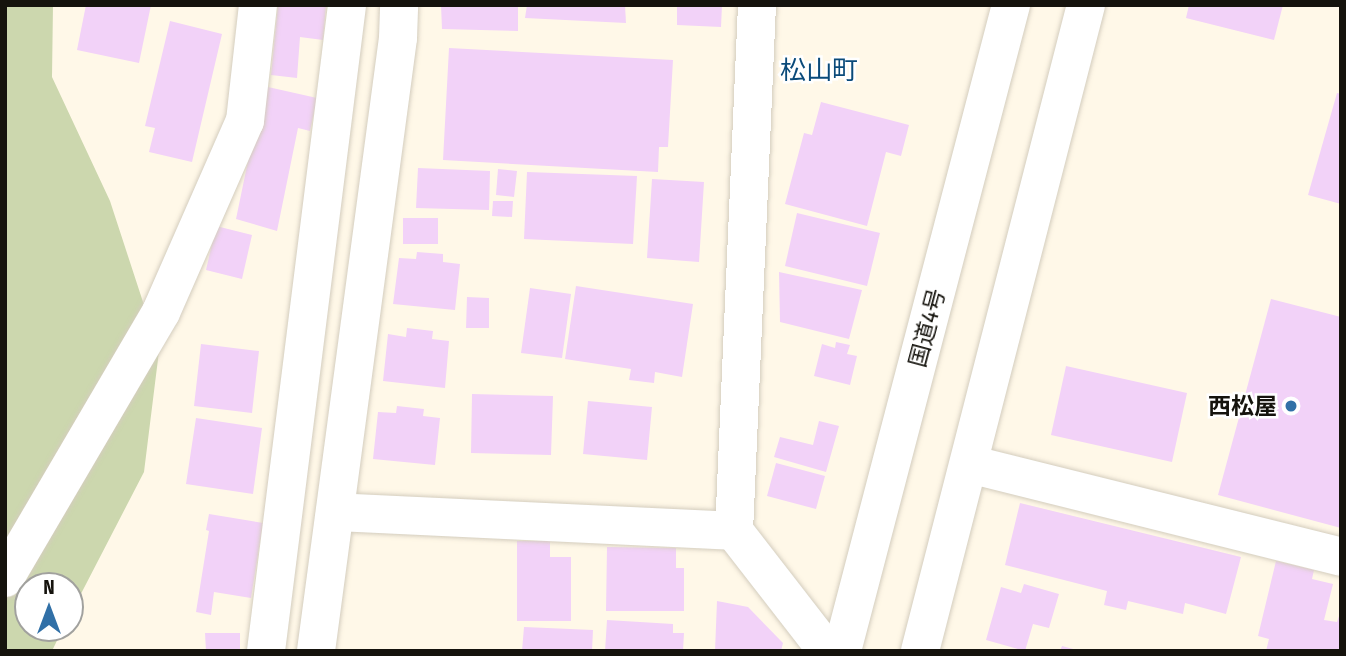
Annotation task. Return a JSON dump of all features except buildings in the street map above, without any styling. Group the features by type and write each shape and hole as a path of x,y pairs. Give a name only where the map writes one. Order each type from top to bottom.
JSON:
{"main road":[{"path":"5,578 161,312 246,121 258,5"},
{"path":"266,651 346,5"},
{"path":"316,651 398,38 399,5"},
{"path":"757,5 734,531 827,651"},
{"name":"国道4号","path":"842,651 1012,5"},
{"path":"920,651 1086,5"},
{"path":"969,464 1341,556"},
{"path":"335,512 734,531"}],"green space":[{"path":"5,5 53,5 52,77 110,201 159,351 144,472 84,588 84,572 14,572 14,642 56,642 52,651 5,651"}],"place":[{"name":"西松屋","path":"1291,406"}],"district":[{"name":"松山町","path":"819,71"}]}
